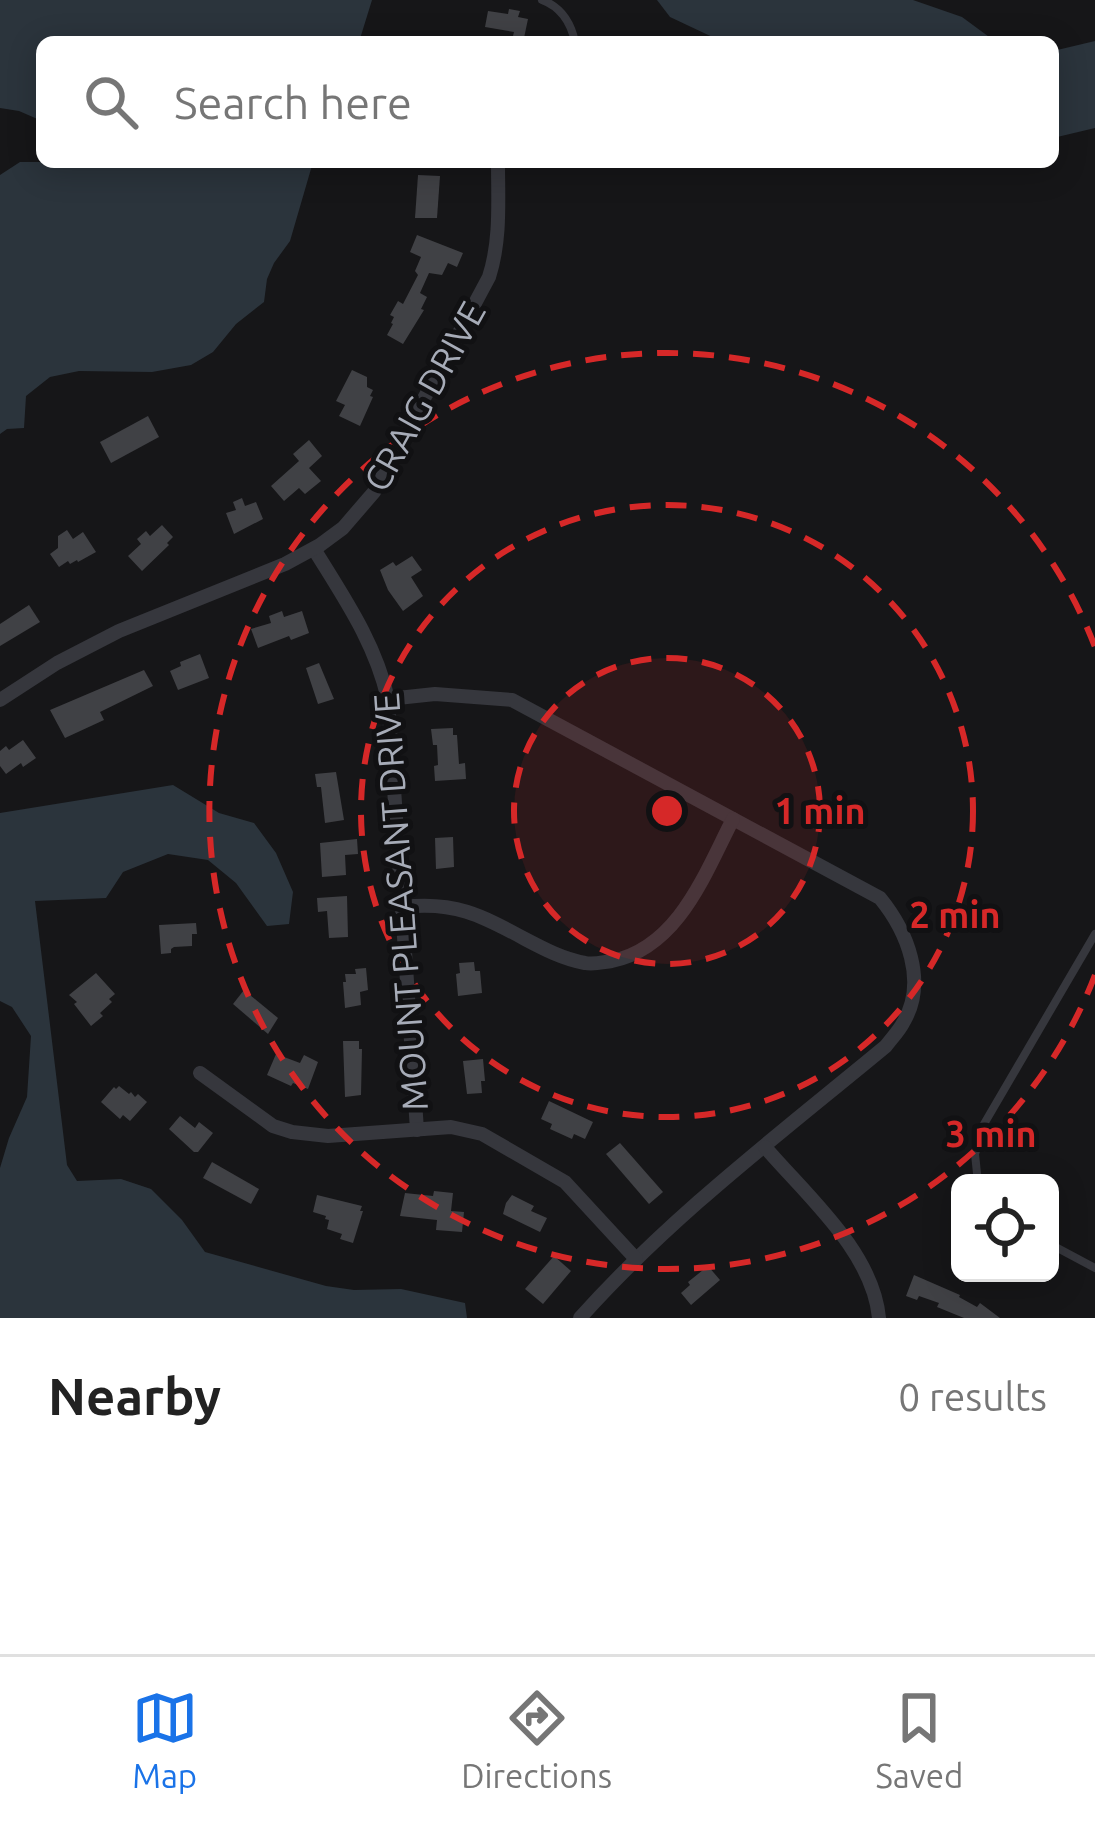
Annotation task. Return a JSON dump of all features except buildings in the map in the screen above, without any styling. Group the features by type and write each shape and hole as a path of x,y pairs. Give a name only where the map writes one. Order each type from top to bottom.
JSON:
{"street":[{"name":"CRAIG DRIVE","path":"0,700 119,631 256,577 314,549 343,528 374,492 480,297 496,255 498,168"},
{"name":"MOUNT PLEASANT DRIVE","path":"314,549 365,631 388,699 417,1130"},
{"path":"388,699 435,694 512,700 880,898 910,947 914,986 906,1020 886,1046 682,1216 580,1318"},
{"path":"403,908 461,908 556,955 590,965 634,956 670,928 733,819"},
{"path":"200,1073 262,1119 292,1132 328,1136 451,1127 482,1134 550,1172 581,1196 636,1258"},
{"path":"765,1147 862,1262 874,1288 879,1318"}],"lane":[{"path":"542,0 564,15 573,36"},
{"path":"977,1174 975,1154 984,1124 1095,934"},
{"path":"1059,1249 1095,1268"}],"shaded area":[{"path":"0,0 372,0 361,36 36,36 36,118 0,108"},
{"path":"657,0 913,0 962,17 988,36 710,36 670,17"},
{"path":"1095,41 1095,128 1059,137 1059,50"},
{"path":"20,162 36,162 36,168 311,168 290,241 267,279 264,302 236,324 213,352 191,365 152,372 79,371 50,377 26,396 24,428 0,434 0,175"},
{"path":"173,785 219,813 254,823 276,853 293,892 289,924 267,926 236,883 208,860 168,854 123,872 106,898 35,901 67,1165 77,1181 121,1179 151,1189 205,1252 326,1286 401,1289 465,1303 467,1318 0,1318 0,1168 27,1097 31,1036 12,1007 0,1001 0,813"}]}
